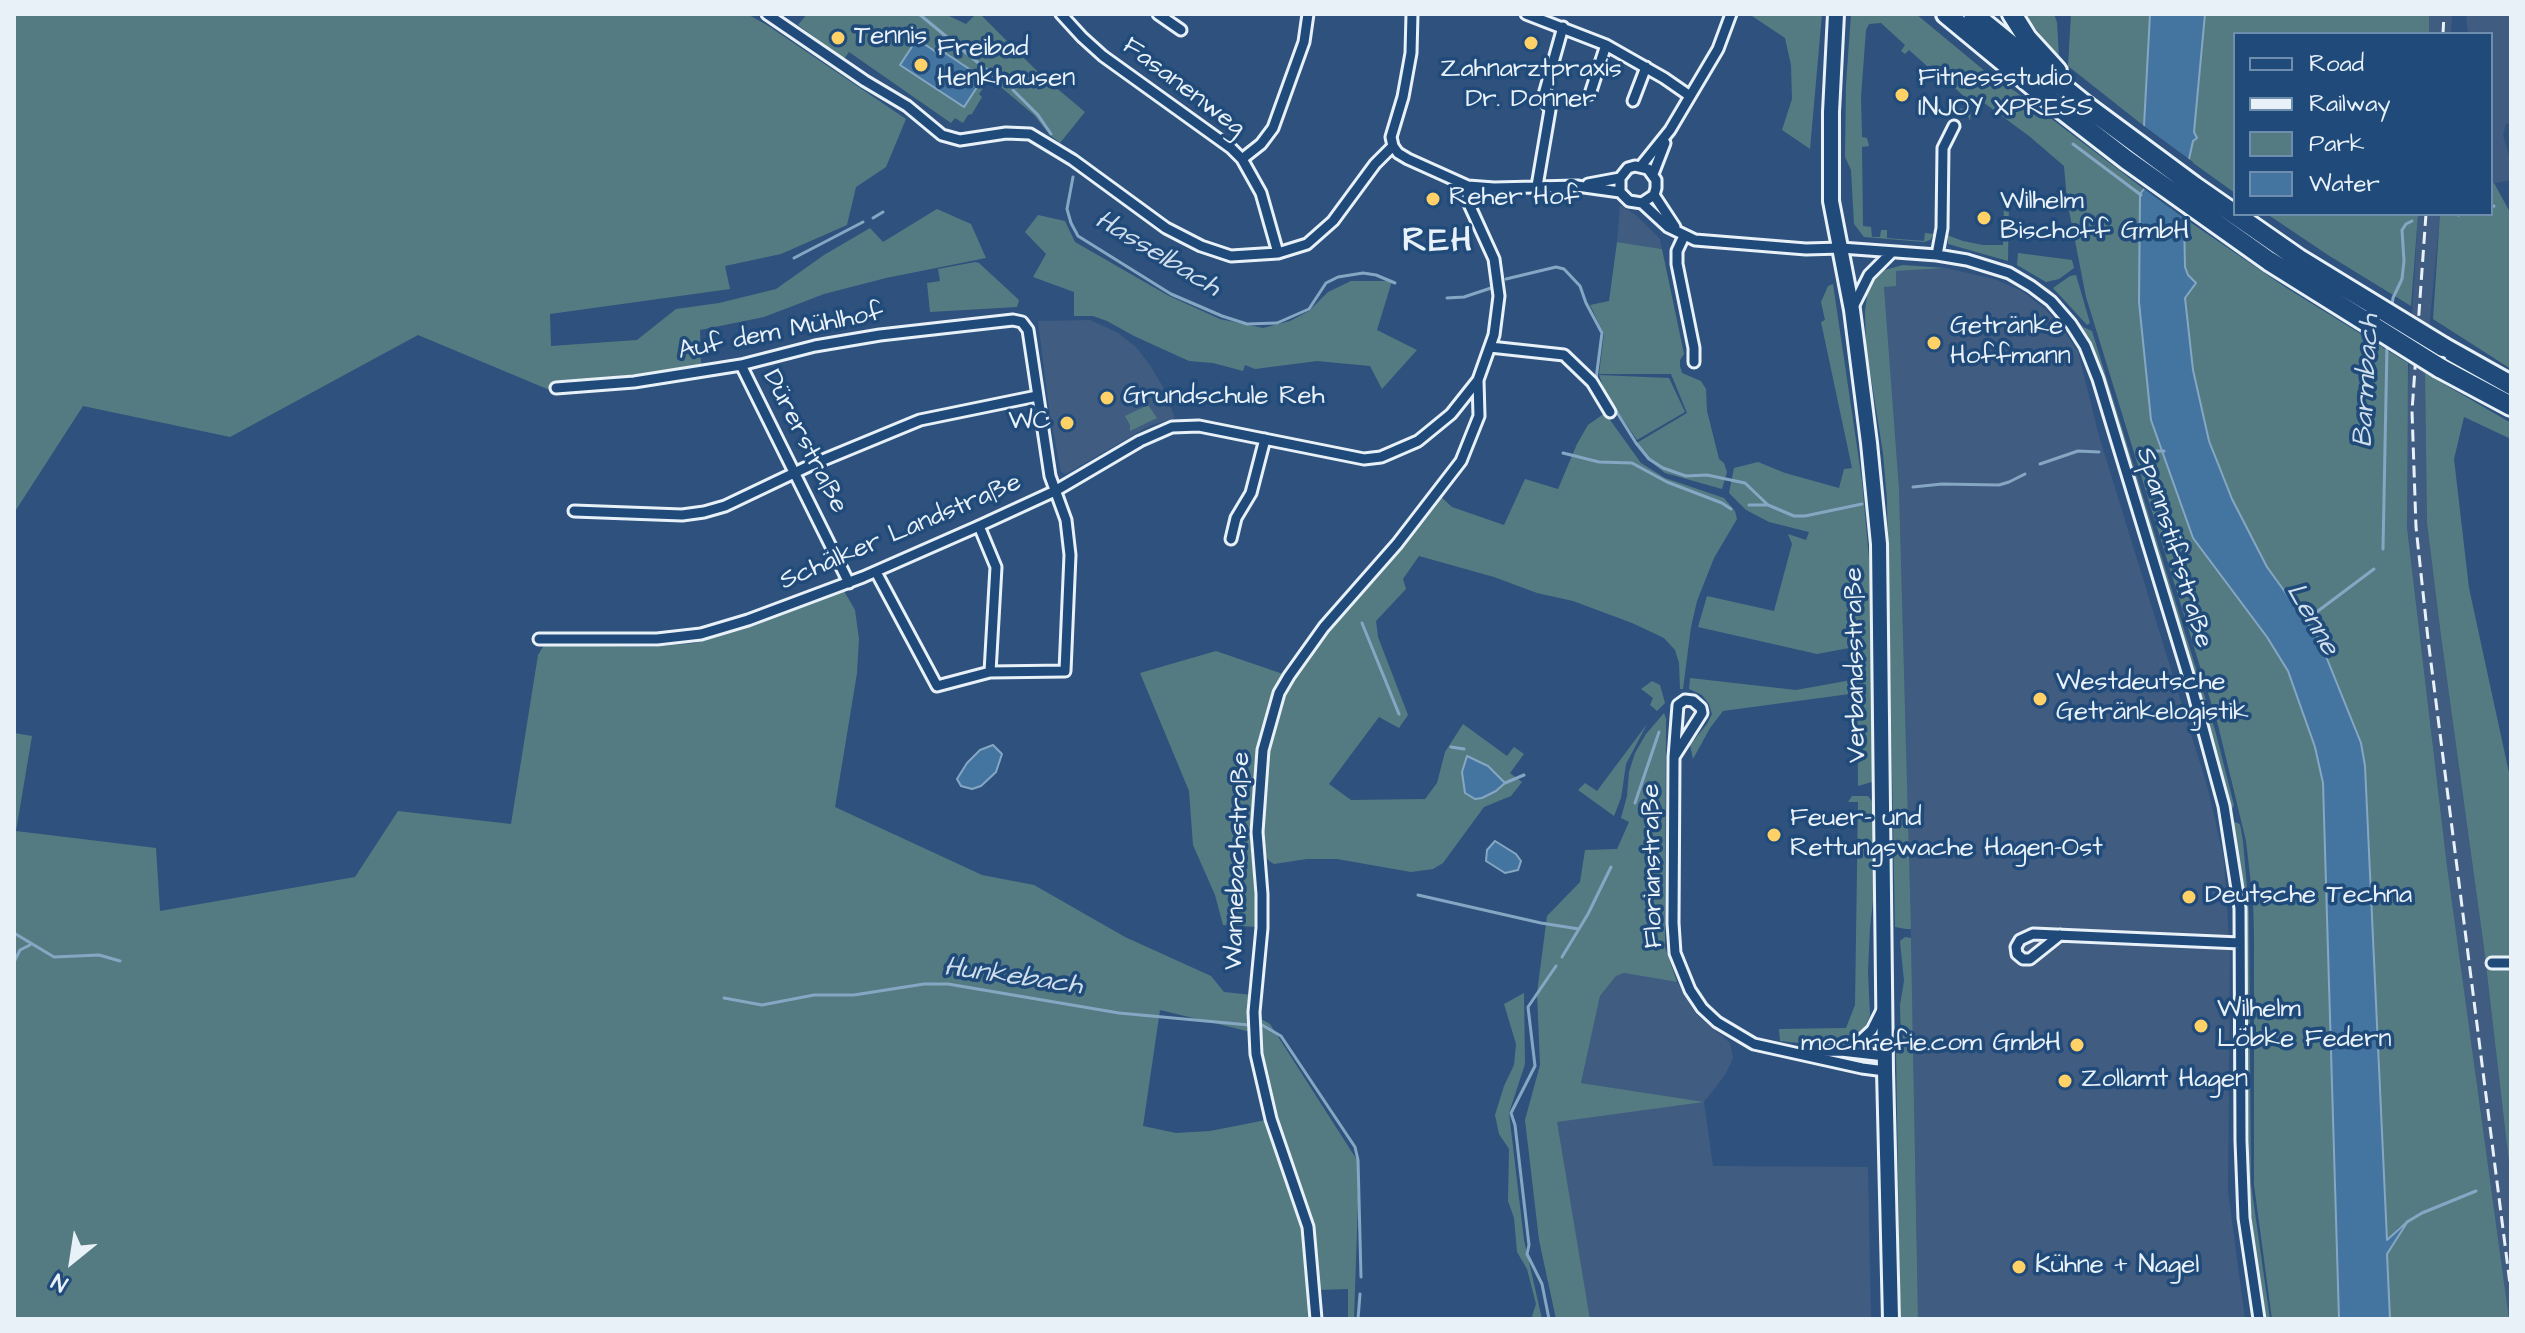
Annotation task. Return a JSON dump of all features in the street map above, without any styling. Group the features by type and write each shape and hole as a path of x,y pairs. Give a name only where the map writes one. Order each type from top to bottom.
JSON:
{"highway":[{"path":"1946,14 2127,160 2257,252 2440,368 2511,406"},
{"path":"1973,14 2058,78"},
{"path":"2012,14 2058,78 2086,106 2233,213"},
{"path":"2237,216 2299,259 2511,385"}],"main road":[{"name":"Verbandsstraße","path":"1836,14 1831,201 1852,310 1879,544 1891,1319"}],"street":[{"path":"767,14 907,106 948,139 1006,133 1030,134 1073,160 1183,238 1231,256 1278,253 1307,244 1333,221 1375,164 1393,146"},
{"name":"Fasanenweg","path":"1061,14 1103,56 1242,159 1261,193 1278,253"},
{"path":"1158,14 1181,30"},
{"path":"1242,159 1261,144 1273,128 1304,42 1308,14"},
{"path":"1412,14 1411,53 1403,97 1391,137 1398,153 1468,186 1577,186 1620,192 1629,201 1642,203 1668,227 1682,234"},
{"path":"1526,14 1606,45 1690,96"},
{"path":"1620,192 1620,178 1628,168 1641,166 1670,130 1718,49 1731,14"},
{"path":"1537,186 1550,110 1543,98 1563,27"},
{"path":"1590,94 1606,45"},
{"path":"1633,101 1646,67"},
{"path":"1937,255 1942,228 1943,148 1954,126"},
{"path":"1653,174 1670,130"},
{"path":"1641,166 1653,174 1656,180 1654,195 1682,234"},
{"path":"1577,186 1620,178"},
{"name":"Wannebachstraße","path":"1316,1319 1308,1227 1271,1119 1256,1054 1254,1012 1262,928 1257,832 1263,750 1279,693 1289,676 1324,627 1397,544 1461,461 1479,416 1478,380 1497,319 1498,284 1494,259 1468,202 1468,186"},
{"path":"1642,203 1654,195"},
{"path":"1682,234 1677,264 1694,362"},
{"name":"Spannstiftstraße","path":"1682,234 1695,240 1718,243 1937,255 1991,267 2031,286 2051,301 2085,346 2192,688 2224,806 2240,908 2244,1218 2259,1319"},
{"path":"1852,310 1875,266 1892,252"},
{"name":"Auf dem Mühlhof","path":"556,388 634,382 741,365 815,346 880,335 1013,320 1022,322 1028,330 1037,396"},
{"path":"1490,347 1564,355 1592,382 1610,412"},
{"name":"Dürerstraße","path":"741,365 849,583"},
{"name":"Schälker Landstraße","path":"539,639 657,639 701,634 876,572 1055,491 1140,441 1172,427 1199,426 1364,459 1381,457 1418,441 1451,414 1478,380"},
{"path":"574,511 682,515 704,512 725,506 795,472 920,420 1037,396 1050,476 1066,520 1070,555 1065,671 990,672 937,686 876,572"},
{"path":"1231,539 1236,518 1251,493 1265,439"},
{"path":"979,526 996,567 990,672"},
{"name":"Florianstraße","path":"1674,757 1702,713 1693,701 1685,700 1678,705 1674,757 1673,923 1675,953 1681,973 1702,1008 1725,1028 1754,1044 1862,1068 1885,1064"},
{"path":"2060,935 2240,943"},
{"path":"2492,963 2511,963"},
{"path":"1841,1051 1858,1043 1872,1030 1885,1004"},
{"name":"Florianstraße","path":"1793,1052 1841,1051 1885,1064"}],"shaded area":[{"path":"2429,14 2452,14 2451,32 2429,32"},
{"path":"2466,14 2511,14 2511,123 2506,124 2503,135 2511,162 2511,180 2493,184 2493,32 2468,32"},
{"path":"1620,205 1636,215 1660,239 1662,249 1617,242"},
{"path":"2418,216 2440,216 2425,373 2427,523 2484,948 2511,1180 2511,1319 2447,866 2407,526 2406,416"},
{"path":"1946,268 1994,279 2022,291 2045,309 2078,352 2099,436 2208,789 2224,859 2230,955 2228,1191 2245,1319 1918,1319 1899,488 1884,286 1896,286 1895,271"},
{"name":"Grundschule Reh","path":"1090,320 1118,333 1136,347 1163,387 1175,418 1149,426 1066,474 1061,472 1049,409 1038,321"},
{"path":"1624,973 1677,982 1696,1014 1730,1043 1733,1058 1725,1075 1704,1102 1713,1166 1868,1167 1871,1319 1590,1319 1556,1122 1701,1102 1581,1083 1600,996 1616,976"}],"green space":[{"path":"14,14 747,14 906,119 886,167 856,187 847,225 781,254 725,266 730,289 550,314 551,346 637,340 676,309 719,303 776,289 870,228 883,242 937,209 971,224 986,258 886,278 824,294 764,317 700,330 701,365 612,378 552,381 552,391 418,335 230,437 83,406 14,513"},
{"path":"807,14 945,14 966,24 980,14 1041,75 1085,112 1060,143 1034,115 990,78 979,94 982,97 972,114 963,123 955,118 951,123 849,52 844,59 798,25"},
{"path":"1749,14 1822,14 1810,149 1782,130 1792,99 1791,65 1785,38"},
{"path":"1851,14 1916,14 1986,72 2144,189 2140,195 2139,302 2151,420 2193,538 2267,637 2288,671 2315,747 2323,783 2339,1319 2272,1319 2254,1185 2254,934 2246,841 2218,725 2086,297 2067,200 2064,166 1976,97 1972,97 1970,121 1967,113 1956,113 1956,109 1967,108 1967,99 1948,82 1940,86 1944,81 1909,50 1905,54 1901,51 1905,45 1881,23 1869,24 1861,97 1862,137 1867,138 1869,146 1862,147 1863,226 1871,227 1872,237 1880,237 1881,230 1887,230 1887,238 1924,241 1925,233 1934,234 1924,242 1864,237 1854,224 1851,170 1845,157"},
{"path":"2024,14 2054,14 2059,58"},
{"path":"2071,14 2150,14 2144,126 2068,66"},
{"path":"2205,14 2429,14 2429,32 2233,32 2233,192 2189,160 2193,141 2197,138 2194,132"},
{"path":"2493,183 2511,214 2511,369 2433,319 2440,216 2493,216"},
{"path":"2004,202 2009,202 2008,261 1948,244 1947,235 1983,245 2003,245"},
{"path":"1038,215 1065,221 1075,242 1169,296 1220,319 1263,328 1290,321 1309,311 1328,292 1351,281 1392,281 1377,330 1417,350 1382,389 1370,366 1317,361 1255,369 1245,365 1243,371 1213,363 1189,361 1107,321 1093,316 1074,316 1074,292 1033,277 1046,254 1025,232"},
{"path":"2270,216 2418,216 2411,306"},
{"path":"2184,218 2285,287 2408,363 2407,527 2447,866 2509,1319 2390,1319 2387,1254 2405,1224 2387,1241 2365,766 2361,743 2319,639 2267,567 2232,499 2209,441 2193,370 2185,298 2189,290"},
{"path":"1617,242 1662,249 1684,354 1680,366 1682,373 1701,381 1706,389 1707,411 1719,459 1727,472 1722,489 1665,473 1647,459 1635,444 1687,413 1671,374 1599,374 1604,334 1590,305 1609,301"},
{"path":"2018,253 2072,260 2074,268 2059,279 2046,282 2017,265"},
{"path":"975,262 1019,300 1017,307 930,312 927,283 940,281 938,269"},
{"path":"1903,265 1946,268 1896,271 1896,286 1884,287 1899,488 1911,929 1895,927 1887,500 1866,346 1865,311 1872,280 1881,271"},
{"path":"2019,270 2050,290 2083,327 2092,331 2215,730 2234,805 2231,812 2098,364 2086,337 2069,313 2045,289"},
{"path":"2076,275 2090,323 2087,325 2053,288"},
{"path":"1833,284 1862,481 1871,581 1875,774 1872,782 1858,786 1857,693 1723,711 1693,759 1690,745 1712,714 1702,695 1689,689 1690,678 1796,690 1858,676 1858,653 1849,648 1817,654 1698,627 1707,596 1774,611 1792,544 1788,534 1806,540 1809,532 1769,522 1746,510 1729,493 1734,468 1758,462 1839,488 1844,469 1852,468 1821,322 1825,320 1821,302 1828,286"},
{"path":"2425,373 2511,423 2511,439 2464,417 2454,459 2469,588 2511,782 2511,1180 2484,948 2427,523"},
{"path":"1599,375 1669,378 1685,412 1637,440 1606,394"},
{"path":"1148,405 1157,418 1130,431 1125,416"},
{"path":"1605,413 1641,463 1665,478 1724,498 1735,511 1737,519 1714,558 1697,601 1683,689 1680,689 1675,650 1664,638 1573,601 1537,593 1494,577 1419,556 1403,579 1406,589 1376,621 1378,637 1408,715 1399,728 1379,717 1329,784 1351,800 1425,799 1437,783 1445,752 1463,724 1507,756 1514,747 1524,754 1510,773 1522,782 1511,796 1484,807 1443,863 1433,869 1411,872 1337,859 1274,864 1269,861 1261,850 1261,832 1271,730 1292,677 1326,628 1438,494 1452,507 1504,525 1525,479 1558,489 1588,425"},
{"path":"844,591 855,610 859,639 857,673 835,807 982,875 1034,885 1125,937 1211,976 1224,992 1253,995 1251,1032 1160,1010 1143,1126 1176,1133 1210,1131 1271,1119 1308,1227 1315,1269 1312,1226 1274,1117 1260,1054 1257,1017 1270,1024 1357,1160 1354,1319 1348,1319 1348,1289 1318,1290 1319,1319 14,1319 14,733 32,736 16,831 156,848 160,911 355,877 398,811 511,824 538,655 544,645 653,647 695,643 745,629"},
{"path":"1216,651 1283,674 1262,730 1250,833 1257,927 1223,925 1215,895 1193,845 1189,791 1140,673"},
{"path":"1652,681 1660,685 1665,703 1657,711 1650,705 1653,698 1641,689"},
{"path":"1664,713 1665,947 1677,982 1624,973 1616,976 1600,996 1581,1083 1704,1102 1557,1122 1590,1319 1556,1319 1539,1240 1525,1120 1540,1065 1537,993 1547,916 1580,882 1585,850 1617,849 1629,822 1621,818 1635,753"},
{"path":"1647,724 1626,764 1621,798 1614,816 1578,790 1585,783 1597,791"},
{"path":"1852,796 1868,796 1875,805 1876,874 1868,971 1870,1016 1863,1031 1842,1044 1780,1041 1779,1029 1846,1028 1855,1005 1858,802 1848,802"},
{"path":"2232,821 2240,824 2249,912 2251,1184 2270,1319 2264,1319 2250,1205 2246,959 2242,886"},
{"path":"1905,937 1911,938 1918,1319 1901,1319 1900,1296 1896,1048 1901,1041 1900,1005 1904,981 1900,941"},
{"path":"1524,993 1525,1064 1509,1113 1524,1240 1542,1319 1532,1316 1536,1304 1527,1269 1517,1252 1514,1218 1508,1201 1509,1149 1499,1134 1495,1115 1514,1065 1516,1044 1504,1004"}],"water":[{"path":"2150,14 2205,14 2194,132 2197,138 2193,141 2189,159 2184,218 2185,267 2196,283 2185,298 2193,370 2209,441 2232,499 2267,567 2319,639 2361,743 2365,766 2387,1240 2408,1221 2387,1254 2390,1319 2339,1319 2323,783 2315,747 2288,671 2267,637 2193,538 2151,420 2139,302 2140,194 2144,189"},
{"path":"917,39 936,52 939,49 983,78 964,107 900,65"},
{"path":"993,745 1002,754 996,772 981,786 972,789 961,786 957,779 967,763 980,750"},
{"path":"1467,756 1488,766 1505,783 1482,798 1475,799 1465,793 1462,772"},
{"path":"1495,841 1516,854 1521,861 1518,870 1505,873 1486,861 1487,850"}],"pier":[{"path":"2140,123 2193,162 2188,221 2140,186"}],"waterway":[{"name":"Hasselbach","path":"919,14 993,75"},
{"name":"Hasselbach","path":"1013,90 1038,115 1051,134"},
{"path":"2073,144 2141,195"},
{"name":"Hasselbach","path":"1073,177 1067,209 1078,236 1171,294 1222,316 1247,324 1277,323 1309,309 1326,283 1338,277 1363,273 1395,283"},
{"path":"873,218 883,212"},
{"name":"Barmbach","path":"2392,305 2402,279 2402,230 2412,221"},
{"path":"794,258 863,222"},
{"name":"Hasselbach","path":"1506,279 1556,267 1564,269 1580,286 1602,333 1596,379 1636,443 1649,459 1663,468 1686,476 1707,475 1745,483 1768,505 1794,516 1862,504"},
{"name":"Hasselbach","path":"1447,298 1464,297 1491,288"},
{"name":"Barmbach","path":"2383,549 2387,345"},
{"name":"Hasselbach","path":"2040,464 2078,451 2099,452"},
{"name":"Hasselbach","path":"2144,451 2164,451"},
{"path":"1563,453 1599,462 1632,463 1667,482 1731,509"},
{"name":"Hasselbach","path":"1913,487 1999,485 2025,474"},
{"path":"1749,505 1768,505"},
{"name":"Barmbach","path":"2306,620 2374,569"},
{"path":"1362,623 1399,714"},
{"path":"1635,803 1659,732"},
{"path":"1451,747 1464,749"},
{"path":"1505,783 1524,775"},
{"path":"1562,957 1611,867"},
{"path":"1418,895 1579,929"},
{"name":"Hunkebach","path":"14,933 54,957 99,955 120,961"},
{"path":"14,962 20,950 30,945"},
{"path":"1549,1319 1542,1284 1527,1254 1529,1245 1511,1113 1535,1066 1528,1007 1556,966"},
{"name":"Hunkebach","path":"724,998 762,1005 814,995 854,995 924,984 948,984 1119,1013 1249,1025"},
{"name":"Hunkebach","path":"1262,1025 1281,1036 1355,1147 1361,1277"},
{"path":"2407,1222 2476,1191"},
{"name":"Hunkebach","path":"1358,1319 1360,1294"}],"railway":[{"path":"2443,32 2444,14"},
{"path":"2426,216 2412,411 2416,527 2511,1292"}],"place":[{"name":"Tennis","path":"838,38"},
{"name":"Zahnarztpraxis Dr. Donner","path":"1531,43"},
{"name":"Freibad Henkhausen","path":"921,65"},
{"name":"Fitnessstudio INJOY XPRESS","path":"1902,95"},
{"name":"Reher Hof","path":"1433,199"},
{"name":"Wilhelm Bischoff GmbH","path":"1984,218"},
{"name":"Getränke Hoffmann","path":"1934,343"},
{"name":"Grundschule Reh","path":"1107,398"},
{"name":"WC","path":"1067,423"},
{"name":"Westdeutsche Getränkelogistik","path":"2040,699"},
{"name":"Feuer- und Rettungswache Hagen-Ost","path":"1774,835"},
{"name":"Deutsche Techna","path":"2189,897"},
{"name":"Wilhelm Löbke Federn","path":"2201,1026"},
{"name":"mochrefie.com GmbH","path":"2077,1045"},
{"name":"Zollamt Hagen","path":"2065,1081"},
{"name":"Kühne + Nagel","path":"2019,1267"}],"district":[{"name":"REH","path":"1438,243"}],"water label":[{"name":"Lenne","path":"2311,620"}]}
